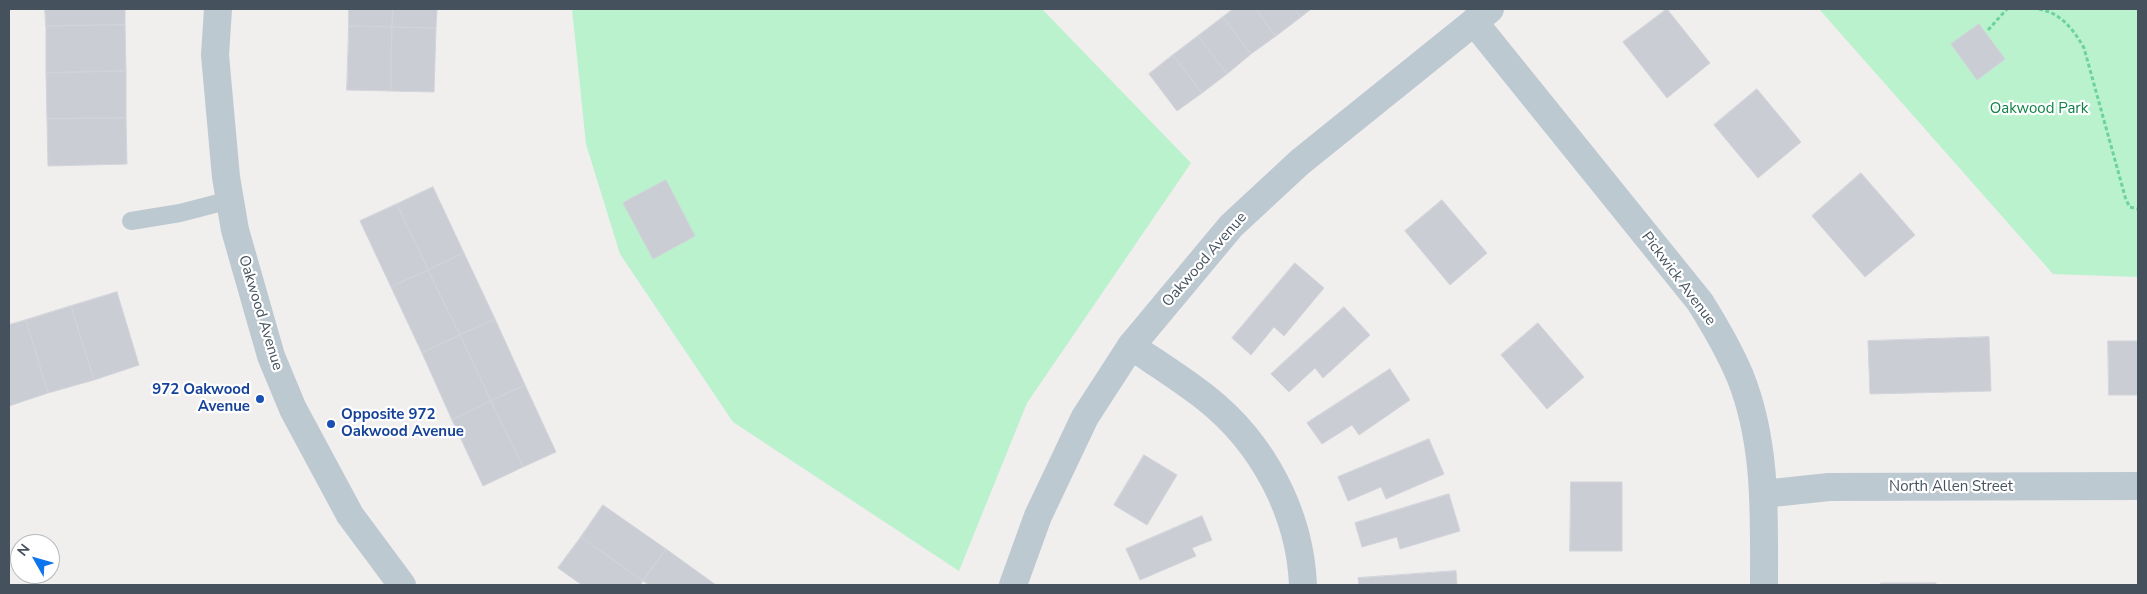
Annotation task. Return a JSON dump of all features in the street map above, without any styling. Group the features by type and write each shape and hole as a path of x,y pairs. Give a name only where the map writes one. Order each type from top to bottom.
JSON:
{"street":[{"name":"Oakwood Avenue","path":"218,9 215,55 230,200 235,230 271,356 293,409 350,515 402,585"},
{"name":"Oakwood Avenue","path":"1013,585 1038,516 1085,417 1131,346 1231,226 1300,162 1476,13"},
{"name":"Pickwick Avenue","path":"1476,13 1694,295 1720,334 1740,378 1755,426 1764,494 1764,585"},
{"path":"1131,346 1207,399 1255,447 1283,497 1302,557 1303,585"},
{"name":"North Allen Street","path":"1764,494 1829,487 2138,486"}],"lane":[{"path":"131,221 180,213 230,200"}],"path":[{"path":"1988,30 2007,9"},
{"path":"2039,9 2060,18 2072,28 2084,48 2127,204 2138,209"}],"green space":[{"path":"572,9 1042,9 1191,163 1027,403 959,571 733,422 620,254 586,144"},
{"name":"Oakwood Park","path":"1819,9 2138,9 2138,277 2053,274"}],"building":[{"path":"45,9 125,9 125,25 46,26"},
{"path":"349,9 393,9 392,27 349,26"},
{"path":"393,9 437,9 436,28 392,27"},
{"path":"1233,9 1256,9 1276,36 1251,54 1223,17"},
{"path":"1256,9 1295,9 1301,17 1276,36"},
{"path":"1295,9 1311,9 1301,17"},
{"path":"1667,9 1710,63 1667,98 1623,42"},
{"path":"1223,17 1251,54 1227,74 1198,36"},
{"path":"1979,24 2005,59 1977,80 1951,44"},
{"path":"125,25 126,71 46,73 46,26"},
{"path":"349,26 392,27 391,91 347,90"},
{"path":"392,27 436,28 434,92 391,91"},
{"path":"1198,36 1227,74 1202,93 1173,55"},
{"path":"1173,55 1202,93 1177,111 1149,74"},
{"path":"126,71 126,118 47,119 46,73"},
{"path":"1757,89 1801,142 1758,178 1714,125"},
{"path":"126,118 127,164 48,166 47,119"},
{"path":"1861,173 1915,235 1865,277 1812,216"},
{"path":"666,180 695,236 653,259 623,203"},
{"path":"433,187 464,253 428,270 397,204"},
{"path":"1442,200 1487,253 1450,285 1405,231"},
{"path":"397,204 428,270 391,287 360,221"},
{"path":"464,253 495,319 460,335 428,270"},
{"path":"1295,263 1324,288 1284,336 1274,327 1251,355 1232,338"},
{"path":"428,270 460,335 422,353 391,287"},
{"path":"117,292 139,365 94,380 71,306"},
{"path":"71,306 94,380 48,393 26,320"},
{"path":"1344,307 1370,335 1323,378 1315,368 1289,392 1271,374"},
{"path":"495,319 525,385 491,401 460,335"},
{"path":"26,320 48,393 9,406 9,325"},
{"path":"1538,323 1584,377 1547,409 1501,355"},
{"path":"460,335 491,401 452,420 422,353"},
{"path":"1989,337 1991,391 1870,394 1868,341"},
{"path":"2108,341 2138,341 2138,395 2109,395"},
{"path":"1390,369 1410,400 1359,435 1352,425 1322,444 1307,423"},
{"path":"525,385 556,452 523,467 491,401"},
{"path":"491,401 523,467 483,486 452,420"},
{"path":"1429,439 1444,474 1386,499 1381,487 1348,501 1338,477"},
{"path":"1144,455 1177,475 1147,525 1114,505"},
{"path":"1571,482 1622,482 1622,551 1570,551"},
{"path":"1449,494 1460,531 1400,549 1397,537 1362,547 1355,523"},
{"path":"603,505 666,549 643,581 581,537"},
{"path":"1202,516 1212,540 1192,548 1196,556 1140,580 1126,549"},
{"path":"581,537 643,581 640,585 582,585 558,568"},
{"path":"666,549 716,585 649,585 643,581"},
{"path":"1456,571 1457,585 1359,585 1358,578"},
{"path":"1881,583 1936,583 1936,585 1881,585"}],"place":[{"name":"972 Oakwood Avenue","path":"260,399"},
{"name":"Opposite 972 Oakwood Avenue","path":"331,424"}]}
